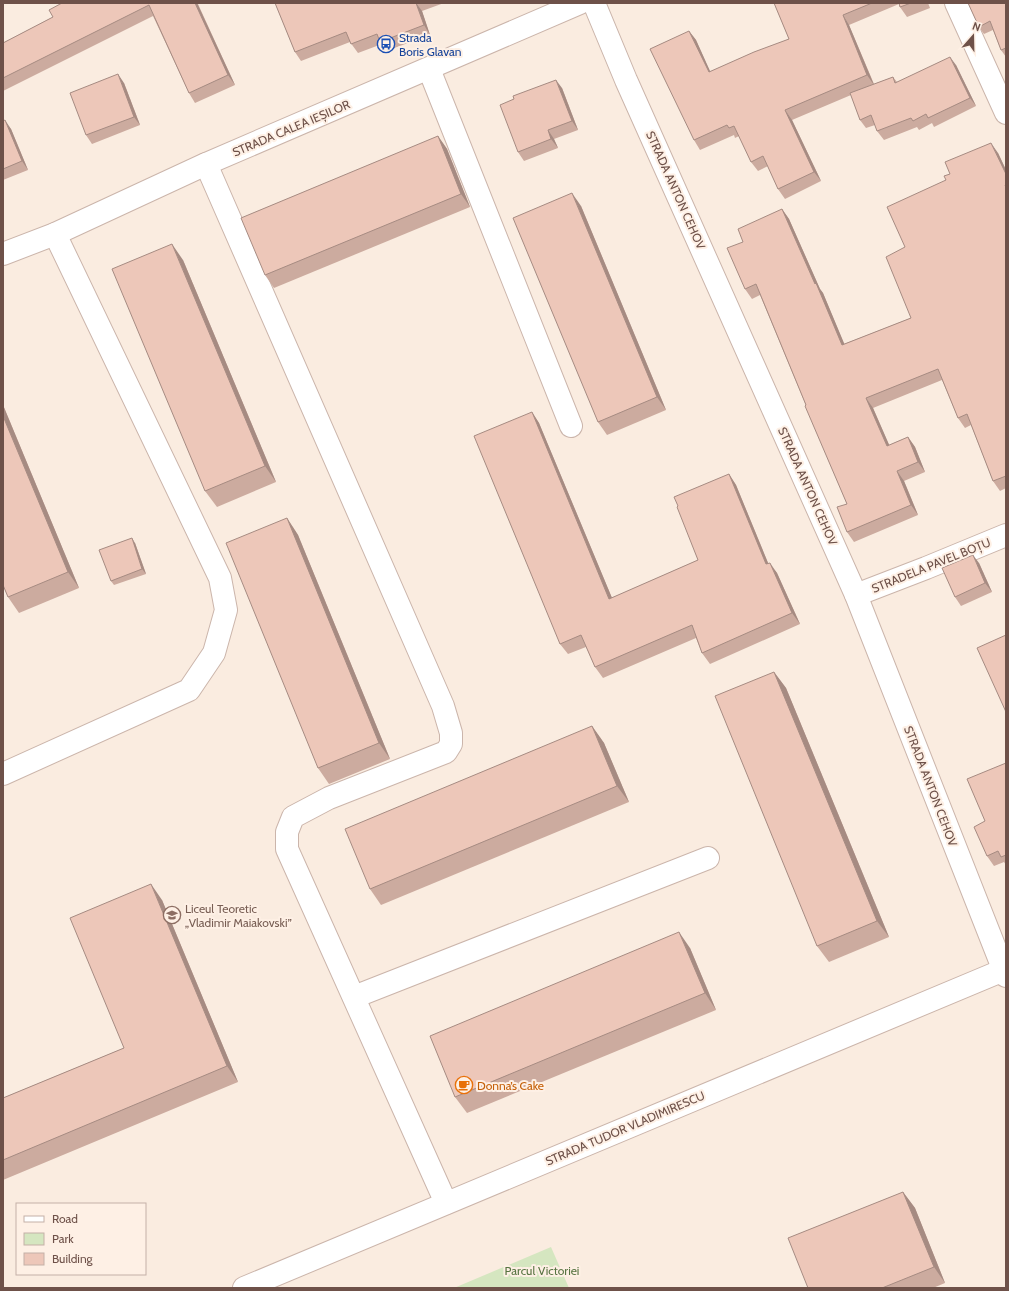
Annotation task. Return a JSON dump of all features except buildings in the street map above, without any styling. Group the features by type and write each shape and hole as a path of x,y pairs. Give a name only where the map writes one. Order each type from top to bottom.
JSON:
{"street":[{"name":"STRADA CALEA IEȘILOR","path":"3,254 55,234 206,164 580,3"},
{"name":"STRADA ANTON CEHOV","path":"594,3 626,80 856,595 1005,972"},
{"path":"956,3 1006,113"},
{"path":"428,69 571,426"},
{"path":"206,164 443,706 451,733 451,744 446,752 329,798 293,817 287,832 287,849 446,1203"},
{"path":"3,774 189,690 214,653 226,610 220,578 55,234"},
{"name":"STRADELA PAVEL BOȚU","path":"856,595 1006,535"},
{"path":"354,997 708,858"},
{"name":"STRADA TUDOR VLADIMIRESCU","path":"244,1288 1005,972"}],"green space":[{"name":"Parcul Victoriei","path":"551,1247 569,1288 454,1288"}],"place":[{"name":"Strada Boris Glavan","path":"386,44"},
{"name":"Liceul Teoretic „Vladimir Maiakovski”","path":"172,915"},
{"name":"Donna’s Cake","path":"464,1085"}]}
